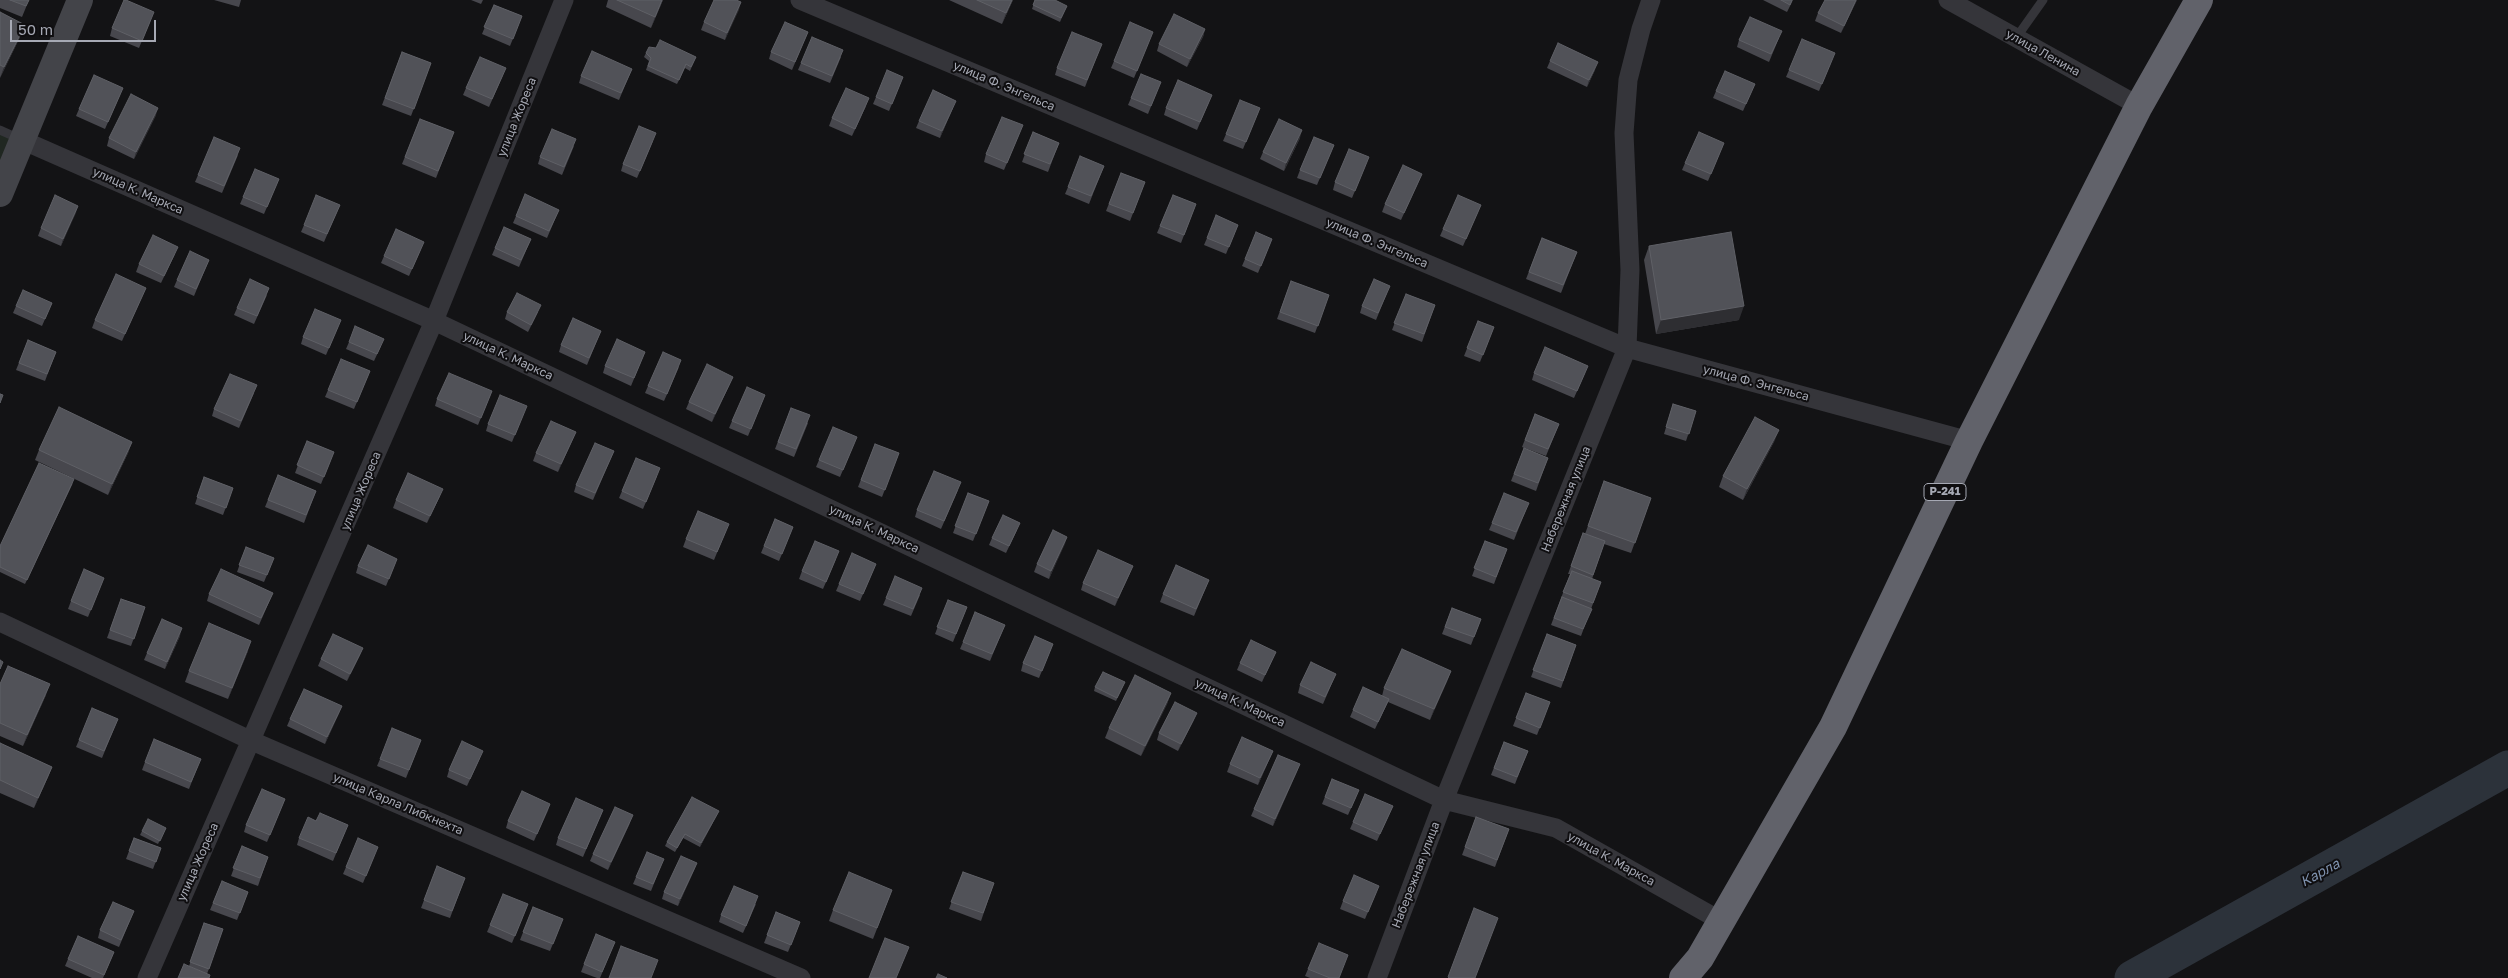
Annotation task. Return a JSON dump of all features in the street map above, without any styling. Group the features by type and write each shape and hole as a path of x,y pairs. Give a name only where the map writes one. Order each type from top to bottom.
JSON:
{"highway":[{"name":"Р-241","path":"1683,978 1700,958 1833,727 1970,441 2139,106 2199,0"}],"main road":[{"path":"0,194 11,135 80,0"}],"street":[{"name":"улица Жореса","path":"147,978 434,321 564,0"},
{"name":"улица Ф. Энгельса","path":"800,0 1627,348 1970,441"},
{"name":"Набережная улица","path":"1377,978 1444,800 1627,348 1630,270 1624,133 1628,80 1651,0"},
{"name":"улица Ленина","path":"1948,0 2139,106"},
{"name":"улица К. Маркса","path":"11,135 434,321 1444,800 1556,828 1721,921"},
{"name":"улица Карла Либкнехта","path":"0,622 252,741 801,978"}],"lane":[{"path":"2016,38 2043,0"}],"shaded area":[{"path":"0,130 22,140 0,194"}],"building":[{"path":"10,0 29,0 26,6"},
{"path":"124,0 154,12 142,41 112,28"},
{"path":"617,0 662,0 655,17"},
{"path":"714,0 736,0 741,2 727,33 704,22"},
{"path":"977,0 1012,0 1006,13"},
{"path":"1035,0 1055,0 1067,6 1061,18 1033,5"},
{"path":"1781,0 1792,0 1790,5"},
{"path":"1825,0 1856,0 1844,26 1818,13"},
{"path":"494,5 522,16 513,39 484,27"},
{"path":"0,12 25,25 4,67 0,65"},
{"path":"1174,14 1205,29 1190,59 1159,44"},
{"path":"1750,17 1782,31 1771,54 1739,40"},
{"path":"785,22 808,32 795,62 771,52"},
{"path":"1130,22 1153,32 1137,71 1114,61"},
{"path":"1072,32 1102,44 1087,80 1057,68"},
{"path":"812,37 843,50 832,76 801,63"},
{"path":"1802,39 1835,53 1822,84 1789,70"},
{"path":"660,40 696,57 691,67 686,64 679,80 648,66 651,58 646,53 649,47 656,48"},
{"path":"1558,43 1598,62 1589,80 1550,61"},
{"path":"592,51 632,69 621,93 581,76"},
{"path":"402,52 431,63 414,109 385,98"},
{"path":"480,57 506,68 492,99 466,88"},
{"path":"887,70 903,77 892,104 876,97"},
{"path":"1725,71 1755,84 1746,104 1716,91"},
{"path":"1141,74 1161,82 1151,106 1131,98"},
{"path":"94,75 123,88 108,122 79,109"},
{"path":"1178,80 1212,95 1200,122 1166,108"},
{"path":"846,88 869,98 855,129 832,118"},
{"path":"933,90 956,101 942,131 919,121"},
{"path":"131,94 158,108 136,152 109,138"},
{"path":"1240,100 1260,108 1246,142 1226,134"},
{"path":"1002,117 1023,125 1007,163 986,154"},
{"path":"420,119 454,132 438,171 405,157"},
{"path":"1279,119 1302,130 1286,163 1263,152"},
{"path":"639,126 656,133 640,171 623,164"},
{"path":"552,129 576,139 564,167 540,157"},
{"path":"1033,132 1059,143 1050,164 1024,154"},
{"path":"1699,132 1724,143 1711,174 1685,163"},
{"path":"214,137 240,148 224,186 198,175"},
{"path":"1314,137 1334,145 1320,178 1300,170"},
{"path":"1349,149 1369,157 1355,191 1335,182"},
{"path":"1080,156 1104,166 1091,196 1068,187"},
{"path":"1403,165 1422,174 1404,213 1385,204"},
{"path":"255,169 279,179 267,207 243,197"},
{"path":"1121,173 1145,182 1133,213 1109,204"},
{"path":"525,194 559,210 549,231 516,216"},
{"path":"55,195 78,206 63,239 41,228"},
{"path":"316,195 340,205 327,234 304,225"},
{"path":"1173,195 1196,204 1184,235 1160,226"},
{"path":"1458,195 1481,205 1466,239 1443,229"},
{"path":"1216,215 1238,225 1229,247 1207,238"},
{"path":"504,227 531,239 521,260 495,248"},
{"path":"396,229 424,242 412,269 384,256"},
{"path":"1256,232 1272,239 1261,266 1245,259"},
{"path":"1731,232 1744,306 1661,320 1649,246"},
{"path":"153,235 178,247 164,276 139,264"},
{"path":"1542,238 1577,252 1563,285 1529,272"},
{"path":"190,251 209,260 196,289 177,280"},
{"path":"116,274 146,288 125,334 95,320"},
{"path":"250,279 269,288 257,316 237,308"},
{"path":"1374,279 1390,286 1378,313 1362,306"},
{"path":"1291,281 1329,295 1318,326 1280,312"},
{"path":"23,290 52,303 45,319 16,306"},
{"path":"517,293 541,305 531,325 507,312"},
{"path":"1406,294 1435,305 1424,334 1394,323"},
{"path":"315,309 341,320 329,348 303,337"},
{"path":"573,318 601,331 589,358 561,345"},
{"path":"1478,321 1494,327 1483,355 1467,348"},
{"path":"355,326 384,339 377,354 349,342"},
{"path":"617,339 645,352 634,378 605,366"},
{"path":"28,340 56,352 47,374 19,363"},
{"path":"1545,347 1588,366 1577,391 1534,373"},
{"path":"663,352 681,360 667,394 648,386"},
{"path":"341,359 370,371 357,402 328,390"},
{"path":"707,364 733,377 715,414 689,402"},
{"path":"449,373 492,391 481,418 437,399"},
{"path":"230,374 257,385 241,421 214,409"},
{"path":"747,387 765,395 751,429 732,421"},
{"path":"500,395 527,406 515,435 488,424"},
{"path":"1673,404 1696,411 1689,434 1666,427"},
{"path":"59,407 132,442 112,484 39,450"},
{"path":"791,408 810,415 796,449 778,442"},
{"path":"1535,414 1559,424 1548,449 1525,440"},
{"path":"1755,417 1779,430 1747,489 1723,476"},
{"path":"551,421 576,432 561,464 536,453"},
{"path":"833,427 857,437 843,470 819,460"},
{"path":"307,441 334,452 324,477 297,465"},
{"path":"595,443 614,451 595,493 576,485"},
{"path":"875,444 899,453 885,490 861,480"},
{"path":"1524,448 1548,458 1538,483 1514,474"},
{"path":"636,458 660,468 646,502 622,491"},
{"path":"39,463 74,479 27,580 0,567 0,546"},
{"path":"934,471 961,482 944,521 917,510"},
{"path":"408,473 443,489 430,516 396,500"},
{"path":"278,475 316,491 306,515 268,500"},
{"path":"204,477 233,488 226,508 197,497"},
{"path":"1604,481 1651,498 1635,543 1588,526"},
{"path":"968,493 989,501 976,534 955,526"},
{"path":"1504,493 1529,503 1516,532 1492,523"},
{"path":"698,511 729,524 717,552 686,539"},
{"path":"1003,515 1020,523 1009,546 992,538"},
{"path":"775,519 793,527 782,554 764,546"},
{"path":"1053,530 1067,537 1051,571 1037,564"},
{"path":"1583,533 1605,541 1593,575 1571,566"},
{"path":"815,541 839,551 826,582 802,571"},
{"path":"1485,541 1507,549 1496,577 1474,568"},
{"path":"368,545 397,559 389,579 358,566"},
{"path":"246,547 274,558 267,575 239,565"},
{"path":"1098,550 1133,566 1118,598 1083,583"},
{"path":"852,553 876,564 863,594 839,584"},
{"path":"1176,565 1209,580 1196,609 1163,594"},
{"path":"84,569 104,578 91,610 71,601"},
{"path":"221,569 273,593 261,618 209,594"},
{"path":"1572,571 1601,582 1593,603 1563,592"},
{"path":"895,576 922,588 913,609 886,598"},
{"path":"1562,597 1592,609 1583,629 1554,618"},
{"path":"121,599 145,607 134,639 110,630"},
{"path":"948,600 967,607 956,634 937,627"},
{"path":"1452,608 1481,619 1474,637 1445,627"},
{"path":"975,612 1005,625 992,654 963,642"},
{"path":"162,619 182,628 167,662 147,653"},
{"path":"209,623 251,641 232,688 189,671"},
{"path":"333,634 363,648 350,674 321,659"},
{"path":"1547,634 1576,645 1563,681 1533,670"},
{"path":"1035,636 1053,644 1042,671 1023,663"},
{"path":"1251,640 1276,652 1265,675 1240,663"},
{"path":"1402,649 1451,671 1434,709 1384,688"},
{"path":"1311,662 1336,674 1325,697 1300,685"},
{"path":"8,666 50,684 27,735 0,723 0,684"},
{"path":"1103,672 1125,682 1117,698 1095,687"},
{"path":"1135,675 1171,693 1145,746 1109,728"},
{"path":"1363,687 1389,699 1378,722 1353,710"},
{"path":"304,689 342,706 327,737 290,719"},
{"path":"1526,693 1550,702 1540,728 1516,718"},
{"path":"1175,702 1197,713 1181,744 1159,733"},
{"path":"92,708 118,719 104,751 79,740"},
{"path":"392,728 421,740 409,770 380,759"},
{"path":"1242,737 1273,751 1260,778 1230,764"},
{"path":"154,739 201,759 191,782 145,762"},
{"path":"462,741 483,751 470,779 449,770"},
{"path":"1504,742 1528,751 1517,777 1494,768"},
{"path":"0,743 52,767 38,798 0,780"},
{"path":"1278,755 1300,764 1275,819 1254,809"},
{"path":"1332,779 1359,790 1351,808 1325,797"},
{"path":"262,789 285,799 270,835 246,825"},
{"path":"522,791 550,804 537,834 508,821"},
{"path":"1365,794 1393,806 1380,834 1353,822"},
{"path":"692,797 719,811 701,843 685,834 677,848 667,842"},
{"path":"576,798 603,810 586,849 558,838"},
{"path":"615,807 633,815 611,862 593,854"},
{"path":"320,813 348,825 336,853 299,838 308,817 316,821"},
{"path":"1476,817 1509,829 1497,860 1465,847"},
{"path":"148,819 166,828 160,841 142,831"},
{"path":"134,838 161,848 156,862 129,851"},
{"path":"358,838 378,847 366,876 346,867"},
{"path":"242,846 268,857 260,878 233,868"},
{"path":"647,852 664,859 653,884 636,877"},
{"path":"681,856 697,863 680,899 664,892"},
{"path":"437,866 465,878 452,911 424,900"},
{"path":"849,872 892,890 877,928 833,910"},
{"path":"963,872 994,883 983,913 951,902"},
{"path":"1354,875 1379,886 1368,912 1343,901"},
{"path":"222,881 248,892 240,913 213,903"},
{"path":"734,886 758,896 746,926 721,915"},
{"path":"503,894 528,904 515,936 490,925"},
{"path":"113,902 134,911 121,940 100,930"},
{"path":"533,907 563,919 553,944 523,932"},
{"path":"1474,908 1498,918 1475,978 1449,978 1448,977"},
{"path":"776,912 800,922 791,945 767,935"},
{"path":"204,923 223,929 209,969 190,962"},
{"path":"596,934 615,942 602,972 584,964"},
{"path":"78,936 114,952 104,975 68,959"},
{"path":"885,938 909,947 896,978 869,978"},
{"path":"1319,943 1348,955 1339,978 1330,978 1308,969"},
{"path":"621,946 658,960 651,978 609,978"},
{"path":"184,964 210,975 209,978 178,978"},
{"path":"938,974 947,978 936,978"}],"waterway":[{"name":"Карла","path":"2132,978 2508,768"}]}
